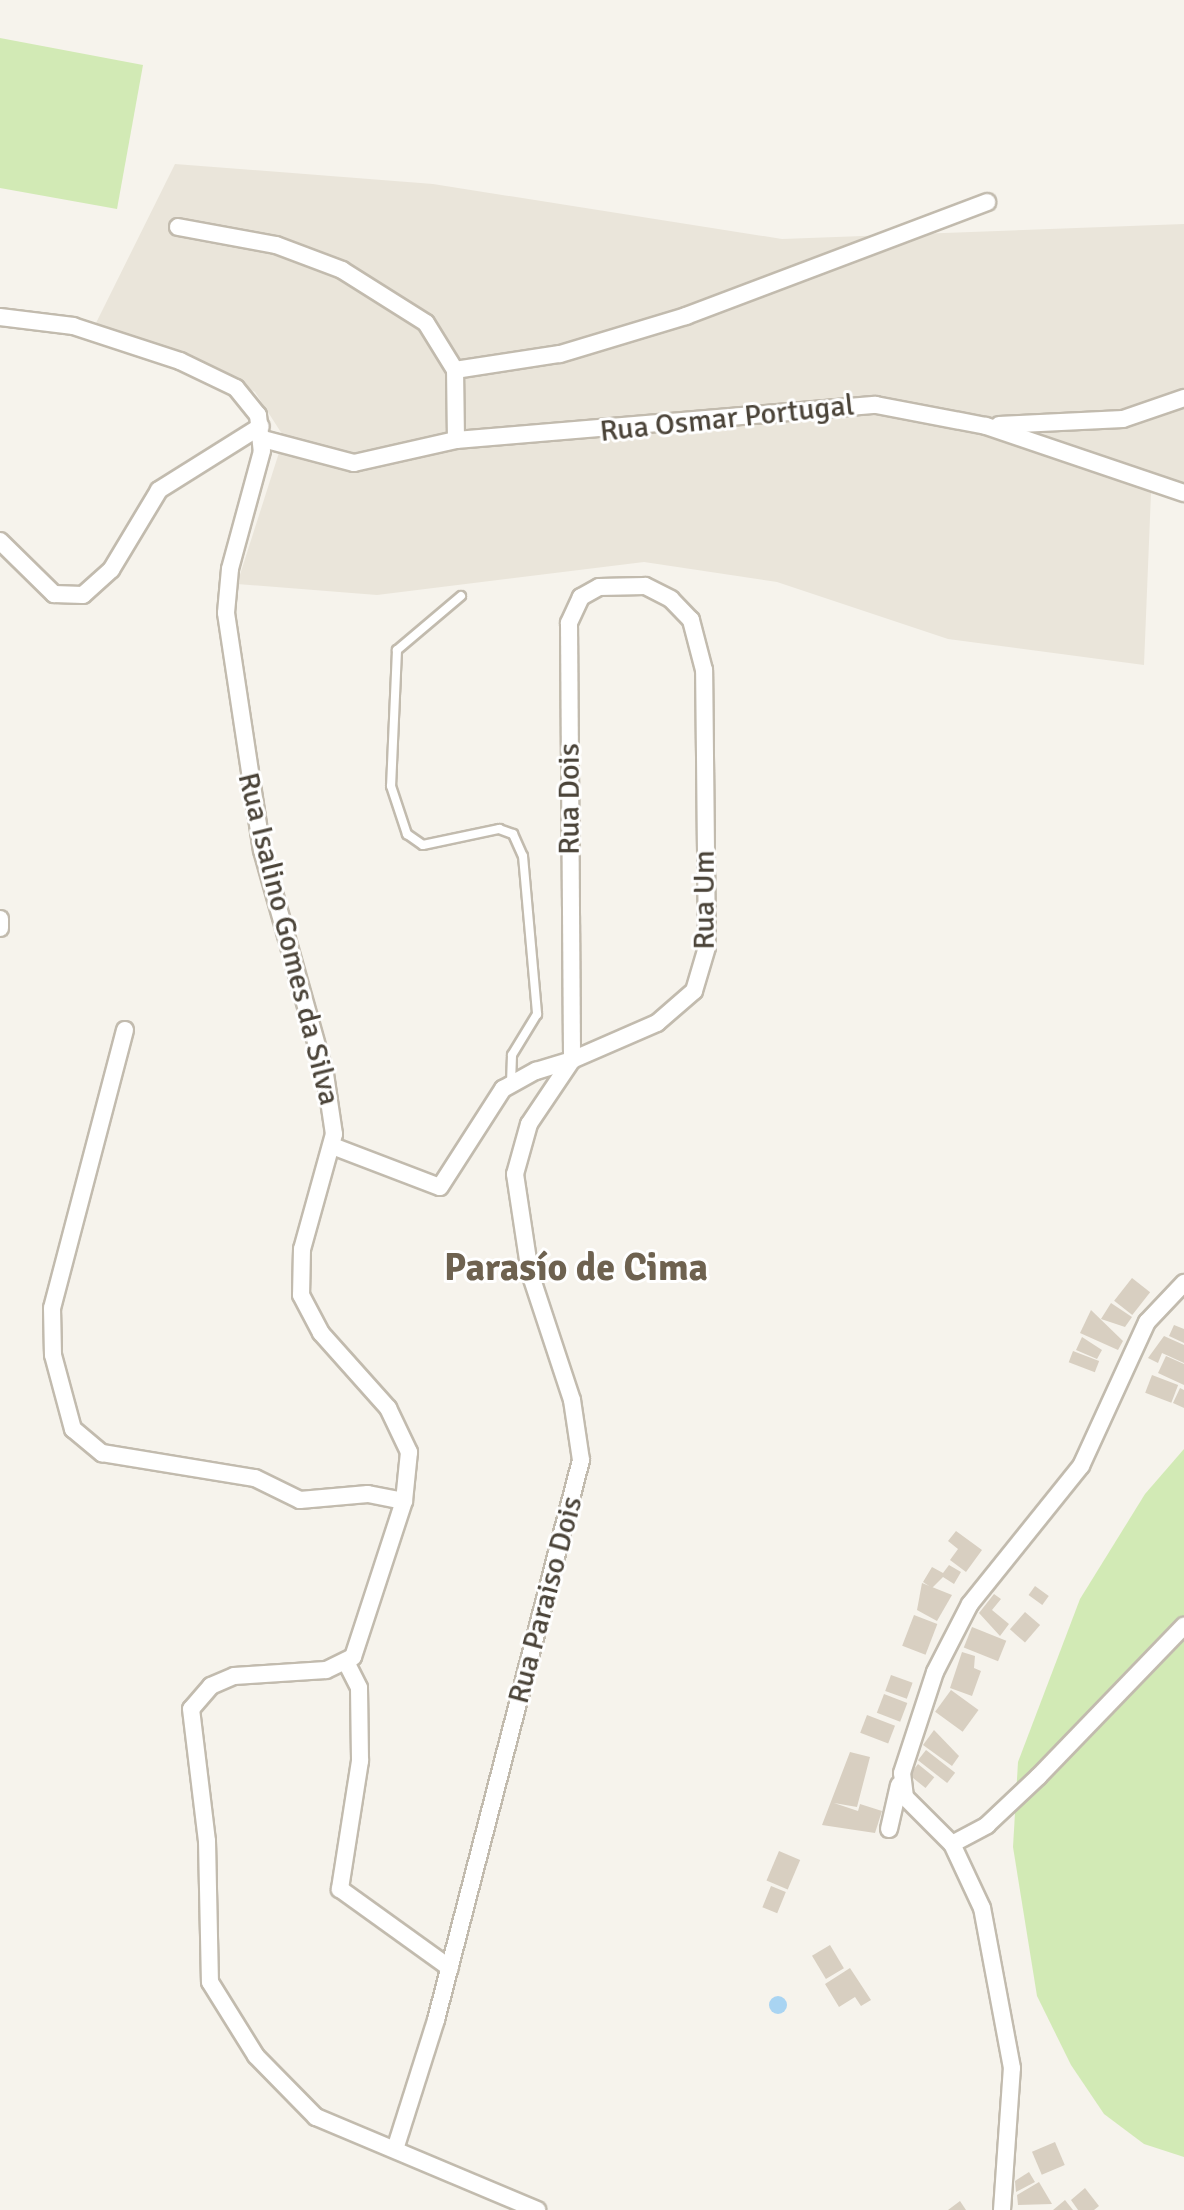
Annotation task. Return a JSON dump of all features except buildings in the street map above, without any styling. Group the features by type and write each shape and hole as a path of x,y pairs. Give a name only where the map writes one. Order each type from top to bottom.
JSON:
{"street":[{"path":"455,370 560,354 686,316 987,202"},
{"path":"178,227 276,245 342,270 426,323 455,370 456,440"},
{"path":"0,317 73,326 180,361 236,388 262,432 159,490 111,570 83,595 54,594 0,541"},
{"path":"986,426 1123,419 1184,398"},
{"name":"Rua Osmar Portugal","path":"262,432 354,463 456,440 876,405 986,426 1184,493"},
{"name":"Rua Isalino Gomes da Silva","path":"262,432 257,469 230,569 229,648 259,837 325,1074 335,1147 302,1249 301,1295 321,1333 378,1393 404,1436 410,1465 404,1501 363,1641 346,1662"},
{"name":"Rua Um","path":"335,1147 440,1187 453,1177 488,1104 511,1083 572,1060 673,1014 706,962 702,655 678,604 633,585"},
{"name":"Rua Dois","path":"572,1060 569,623 586,592 633,585"},
{"path":"0,919 0,928"},
{"path":"125,1030 52,1308 53,1355 73,1429 102,1453 255,1478 300,1500 368,1494 404,1501"},
{"name":"Rua Paraiso Dois","path":"395,2149 450,1968 578,1476 572,1400 537,1299 515,1174 529,1124 572,1060"},
{"path":"889,1829 899,1785 930,1685 962,1617 1001,1557 1081,1466 1147,1322 1184,1283"},
{"path":"952,1844 987,1825 1039,1776 1184,1626"},
{"path":"450,1968 340,1889 360,1761 359,1688 346,1662 234,1676 211,1686 191,1709 207,1841 206,1956 222,2008 294,2099 327,2124 395,2149 537,2210"},
{"path":"899,1785 925,1818 952,1844 982,1908 1010,2048 1002,2210"}],"lane":[{"path":"461,596 397,650 391,786 407,834 423,845 499,829 513,834 523,856 537,1014 512,1055 511,1083"}],"shaded area":[{"path":"175,164 433,184 782,239 1184,224 1184,497 1151,493 1144,665 948,639 777,582 644,562 377,595 237,584 284,437 255,392 196,360 96,323"}],"green space":[{"path":"0,38 143,65 117,209 0,188"},
{"path":"1184,1449 1184,2157 1144,2144 1104,2114 1071,2065 1037,1996 1013,1847 1018,1762 1080,1599 1145,1494"}],"water":[{"path":"778,1996 787,2005 778,2014 769,2005"}],"district":[{"name":"Parasío de Cima","path":"576,1268"}]}
